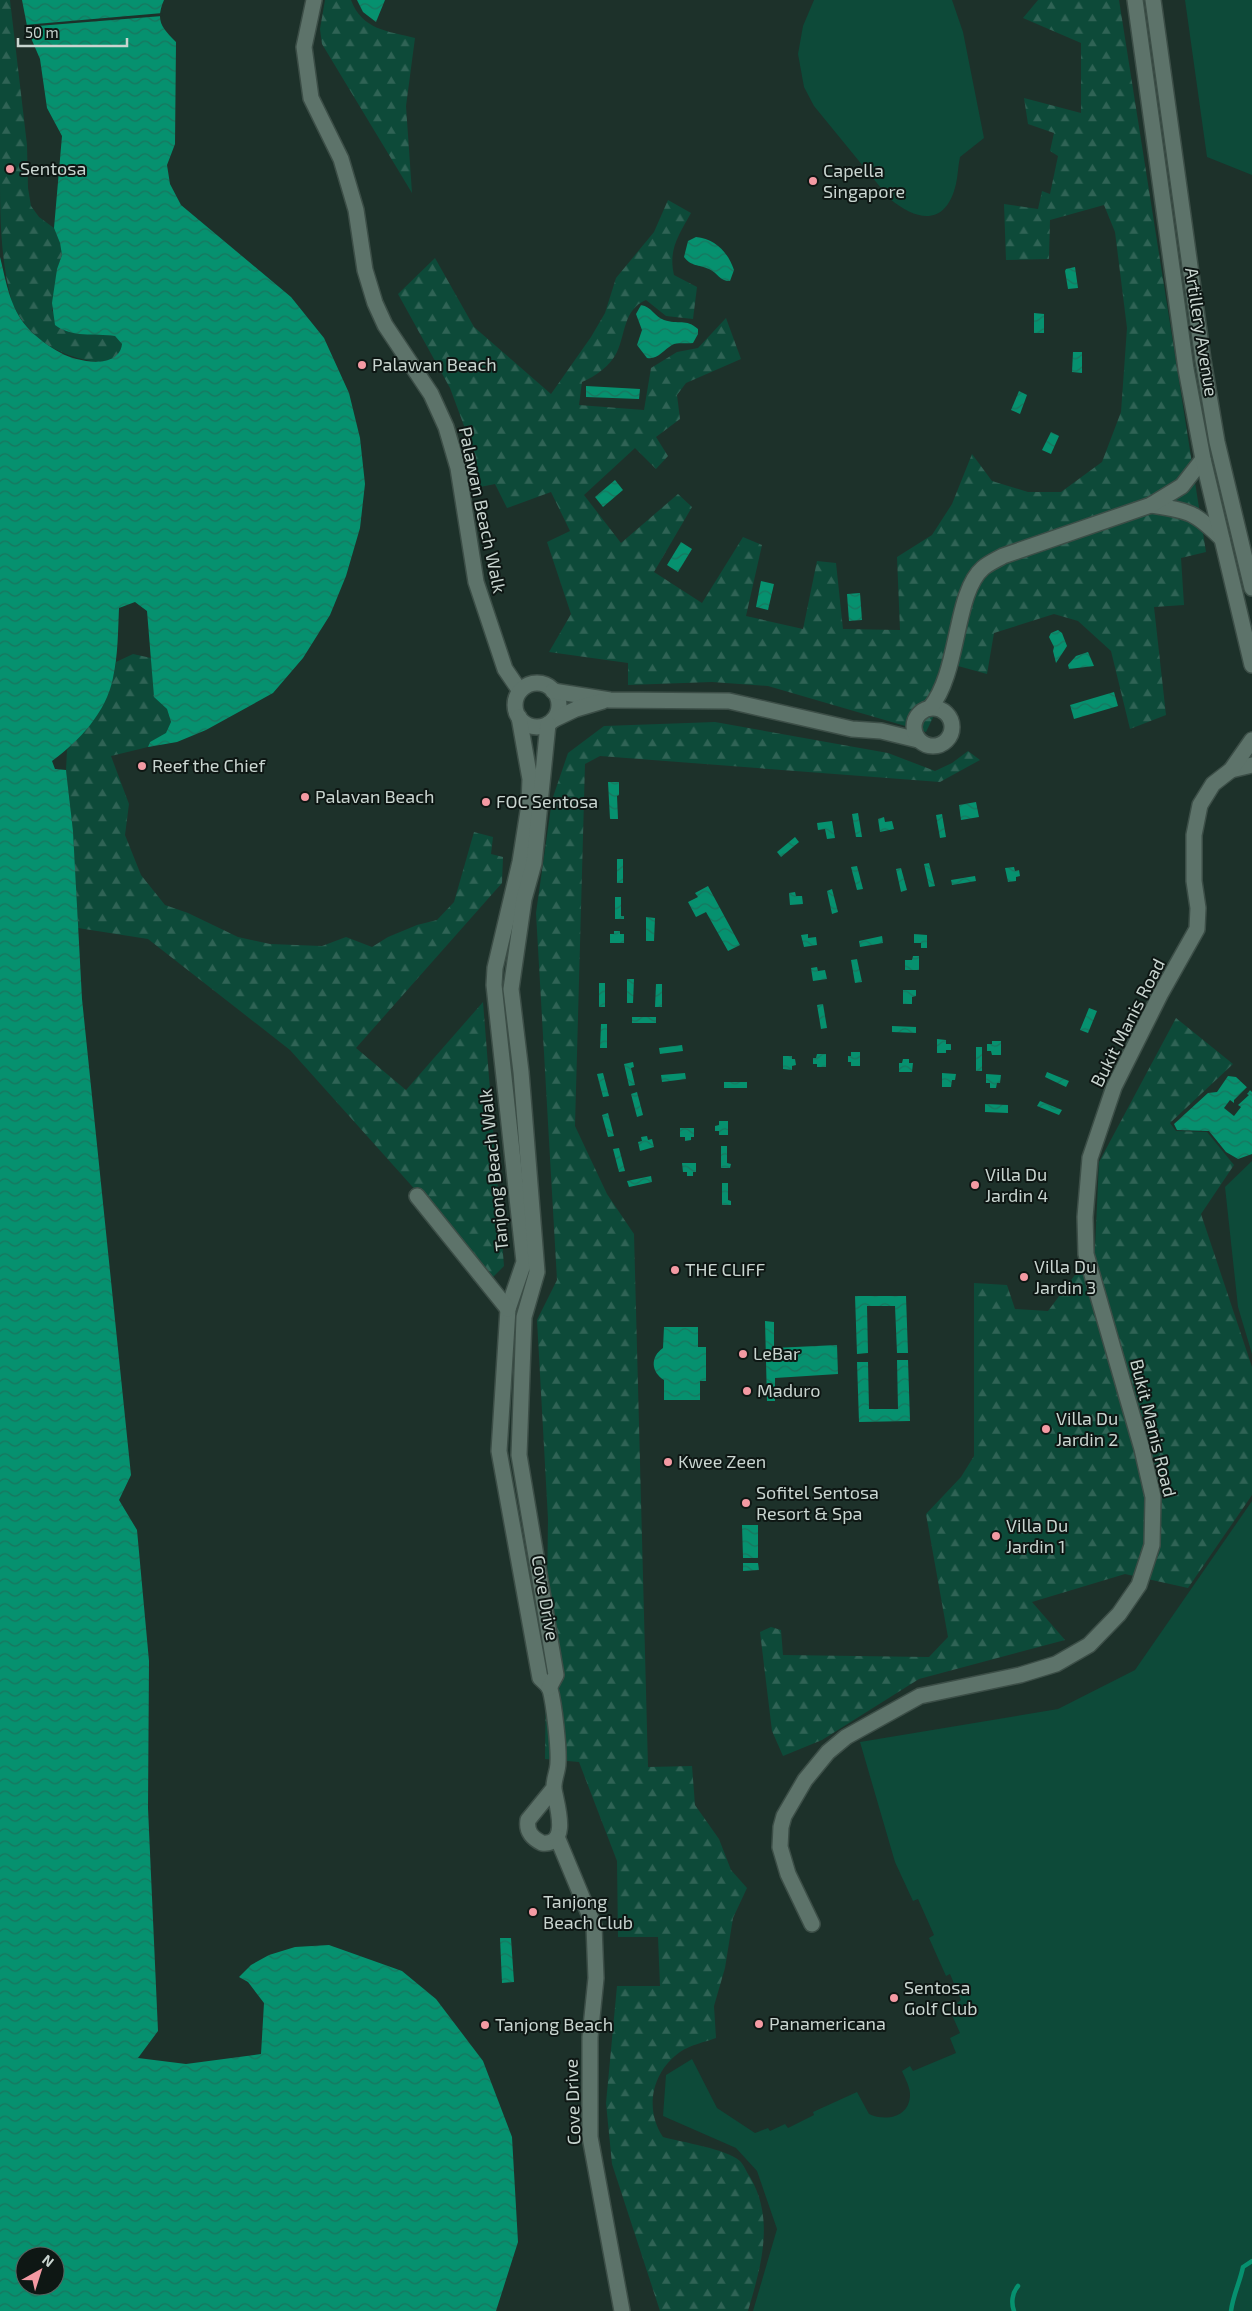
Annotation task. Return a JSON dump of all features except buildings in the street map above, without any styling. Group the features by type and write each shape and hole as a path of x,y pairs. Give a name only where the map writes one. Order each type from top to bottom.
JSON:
{"street":[{"name":"Palawan Beach Walk","path":"314,0 304,47 311,98 341,159 356,210 365,270 375,303 386,325 431,394 446,427 458,468 476,582 505,669 520,691"},
{"name":"Artillery Avenue","path":"1135,0 1186,368 1204,459 1252,666"},
{"name":"Artillery Avenue","path":"1153,0 1203,360 1217,442 1252,588"},
{"path":"930,708 944,686 966,601 971,586 982,569 1003,556 1151,504 1182,486 1204,459"},
{"path":"1151,504 1190,511 1208,525 1222,540"},
{"path":"551,722 558,708 557,696 553,691 547,686 533,684 520,691 515,704 519,718 529,726 536,727 551,722 576,709 610,700"},
{"path":"553,691 610,700 729,701 852,729 882,731 918,740 923,744 935,747 946,742 950,737 952,725 947,714 944,686"},
{"path":"882,731 916,719 924,710 930,708 942,710 947,714"},
{"name":"Tanjong Beach Walk","path":"511,1512 499,1451 508,1309 524,1262 494,985 495,968 520,862 530,779 519,718"},
{"path":"916,719 914,730 918,740"},
{"name":"Tanjong Beach Walk","path":"533,1536 519,1455 524,1317 537,1272 521,1072 511,989 524,899 534,862 551,722"},
{"path":"1231,770 1252,740"},
{"path":"1231,770 1252,765"},
{"name":"Bukit Manis Road","path":"812,1924 788,1874 780,1847 781,1827 784,1816 805,1780 828,1752 846,1738 920,1696 1056,1664 1089,1645 1119,1614 1139,1585 1152,1545 1153,1497 1142,1449 1086,1254 1085,1217 1090,1158 1114,1087 1161,993 1197,929 1198,908 1194,881 1194,836 1200,806 1214,784 1231,770"},
{"path":"511,894 531,874"},
{"path":"417,1196 508,1309"},
{"path":"511,1512 528,1508"},
{"name":"Cove Drive","path":"511,1512 540,1678 549,1688 558,1756 554,1788 560,1812 557,1837 594,1926 596,1978 590,2037 590,2137 622,2311"},
{"name":"Cove Drive","path":"533,1536 556,1675 549,1688"},
{"path":"554,1788 531,1815 527,1825 534,1839 542,1843 547,1844 557,1837"}],"green space":[{"path":"0,0 10,0 27,145 28,188 31,206 39,217 54,228 60,243 62,255 57,269 52,311 104,335 115,336 122,344 118,354 111,359 101,361 88,360 53,348 30,330 12,302 5,270 1,218"},
{"path":"325,0 351,0 362,18 377,28 415,38 406,106 412,193 322,44 320,29"},
{"path":"814,0 952,0 963,32 984,138 960,157 956,184 951,198 938,213 930,216 921,215 900,207 890,199 814,106 804,87 798,54 803,26"},
{"path":"1038,0 1119,0 1206,552 1181,558 1184,605 1154,607 1166,715 1130,729 1111,651 1078,621 1054,614 994,633 987,674 958,666 926,732 768,686 712,682 628,685 628,663 549,652 571,614 547,542 570,531 551,492 507,508 495,484 480,487 476,458 450,388 398,294 435,258 474,327 551,394 591,337 605,313 616,278 654,232 668,200 691,213 682,228 672,257 674,275 697,287 693,319 666,316 646,300 639,304 629,316 620,345 614,357 602,370 582,382 579,405 644,410 651,368 677,352 698,348 726,318 741,359 686,383 677,395 680,419 656,437 668,456 656,469 635,448 584,495 621,543 678,494 692,507 654,572 702,603 743,537 762,545 746,616 803,629 817,561 836,563 843,629 900,630 897,557 932,535 952,504 972,454 992,481 1028,492 1061,492 1102,462 1121,412 1127,328 1115,232 1104,205 1050,220 1049,259 1006,260 1004,204 1038,209 1042,191 1050,194 1058,156 1050,151 1054,133 1028,124 1024,98 1081,113 1081,43 1023,18"},
{"path":"1185,0 1252,0 1252,175 1207,157"},
{"path":"133,654 151,658 154,696 167,709 171,723 166,734 150,742 148,747 111,756 129,804 125,835 141,875 165,905 188,913 238,937 270,944 322,946 346,937 372,947 388,937 417,925 437,920 454,902 474,832 493,837 491,854 503,857 502,883 356,1048 406,1090 483,1002 504,1266 488,1282 474,1281 465,1266 453,1232 290,1050 148,939 78,928 73,831 66,770 67,750 99,711 110,689 116,662"},
{"path":"715,722 888,753 935,771 952,763 968,751 980,760 940,782 600,756 585,764 575,1126 607,1194 634,1234 648,1767 692,1766 695,1805 719,1839 731,1870 747,1888 733,1918 725,1968 714,2006 716,2038 688,2047 670,2060 657,2080 654,2091 654,2114 657,2126 663,2137 715,2149 740,2161 758,2193 764,2226 761,2260 748,2311 660,2311 612,2164 606,2103 617,1986 660,1986 658,1937 618,1937 617,1861 579,1762 545,1759 548,1519 537,1320 557,1280 536,913 552,800 568,753 604,726"},
{"path":"1176,1018 1233,1064 1170,1123 1176,1131 1207,1132 1234,1165 1201,1214 1252,1367 1252,1495 1188,1588 1125,1574 1032,1602 1065,1640 919,1679 822,1740 783,1756 772,1731 760,1632 771,1627 781,1630 783,1655 929,1657 948,1637 926,1514 961,1477 974,1456 974,1283 1007,1285 1015,1309 1048,1311 1095,1248 1099,1162"},
{"path":"1252,1161 1252,1354 1238,1307 1225,1187"},
{"path":"1252,1501 1252,2311 753,2311 777,2229 757,2171 736,2148 663,2116 666,2075 692,2059 717,2108 755,2133 768,2128 770,2131 785,2124 788,2128 814,2115 813,2112 857,2092 869,2114 890,2117 902,2112 909,2101 910,2093 902,2071 910,2066 913,2071 956,2053 950,2038 960,2033 952,2015 961,2011 957,2003 961,2000 950,1974 946,1976 929,1938 934,1935 918,1899 913,1901 895,1862 860,1742 1058,1709 1135,1670"}],"water":[{"path":"22,0 164,0 160,13 161,24 176,42 175,144 167,165 170,184 181,205 291,297 324,338 349,393 360,438 365,484 360,528 346,576 330,615 303,658 273,693 206,730 177,742 148,747 150,742 166,733 171,722 167,709 154,697 147,611 135,602 119,608 115,670 104,703 90,725 72,745 52,761 55,769 66,770 73,831 82,999 131,1475 119,1500 137,1530 149,1661 148,1808 158,2031 138,2058 186,2064 261,2054 264,2003 248,1982 239,1977 251,1965 269,1955 295,1947 329,1945 402,1971 436,1999 483,2061 512,2137 518,2242 496,2311 0,2311 0,257 9,294 16,311 27,327 47,345 68,356 96,362 113,358 119,352 122,344 115,336 69,332 55,325 52,303 57,269 62,255 54,228 62,136 47,108 40,59 28,31"},
{"path":"357,0 385,0 376,22 363,12"},
{"path":"696,237 709,240 724,252 734,270 730,281 723,280 709,269 693,264 684,257 688,241"},
{"path":"1075,267 1078,288 1068,289 1065,271"},
{"path":"641,305 664,320 694,326 698,329 698,334 693,343 674,344 654,358 647,358 637,345 642,330 636,314"},
{"path":"1034,313 1044,314 1044,333 1034,333"},
{"path":"1073,352 1082,352 1082,373 1072,372"},
{"path":"586,386 640,389 639,399 586,397"},
{"path":"1019,391 1027,395 1020,414 1011,410"},
{"path":"1051,432 1059,436 1051,454 1042,450"},
{"path":"615,480 623,490 603,507 595,497"},
{"path":"681,542 692,549 678,572 667,565"},
{"path":"761,581 774,584 768,610 756,607"},
{"path":"860,593 862,620 849,621 847,594"},
{"path":"1058,630 1062,633 1067,646 1056,663 1054,647 1049,637 1051,633"},
{"path":"1088,652 1094,666 1069,669 1068,665 1076,656"},
{"path":"1114,692 1118,706 1074,719 1070,705"},
{"path":"608,782 619,782 619,795 617,796 618,819 610,819"},
{"path":"976,802 979,817 961,820 959,805"},
{"path":"858,813 862,837 856,837 852,814"},
{"path":"942,814 946,837 940,838 936,815"},
{"path":"884,817 885,822 892,821 894,829 880,832 878,819"},
{"path":"832,821 835,838 827,839 825,829 818,830 817,823"},
{"path":"795,837 799,842 781,857 777,852"},
{"path":"617,859 623,859 623,883 617,883"},
{"path":"929,863 935,886 929,887 924,864"},
{"path":"857,866 863,889 857,890 851,867"},
{"path":"1014,867 1015,871 1019,870 1020,876 1016,877 1016,881 1008,882 1005,868"},
{"path":"901,868 907,890 901,892 896,869"},
{"path":"975,876 976,881 952,885 951,880"},
{"path":"708,886 740,945 728,951 706,912 696,917 688,902 698,897 695,893"},
{"path":"832,889 838,912 832,914 827,891"},
{"path":"795,892 796,896 802,896 803,904 790,905 789,893"},
{"path":"615,897 621,897 621,916 624,916 624,919 615,919"},
{"path":"646,917 655,918 654,941 646,941"},
{"path":"614,931 620,931 620,934 624,934 624,943 610,943 610,934 614,934"},
{"path":"808,934 808,938 816,937 817,945 804,947 801,935"},
{"path":"914,934 927,935 927,948 921,948 921,943 914,943"},
{"path":"882,936 883,943 860,947 859,941"},
{"path":"913,956 919,956 919,970 905,970 905,960 912,960"},
{"path":"857,959 862,982 855,983 851,960"},
{"path":"817,967 818,971 825,970 827,979 813,981 811,968"},
{"path":"627,979 634,979 633,1003 627,1003"},
{"path":"599,983 605,983 605,1007 599,1007"},
{"path":"656,984 662,984 662,1007 655,1007"},
{"path":"903,990 916,990 916,996 912,997 912,1004 903,1004"},
{"path":"823,1004 827,1028 821,1029 817,1005"},
{"path":"1089,1008 1097,1011 1088,1033 1080,1030"},
{"path":"632,1017 656,1017 656,1023 632,1023"},
{"path":"601,1024 607,1024 607,1048 600,1048"},
{"path":"892,1026 916,1027 916,1033 892,1032"},
{"path":"937,1039 946,1040 946,1044 951,1044 951,1050 946,1050 946,1053 937,1053"},
{"path":"992,1041 1001,1041 1001,1055 992,1055 991,1051 987,1051 987,1044 992,1044"},
{"path":"682,1045 683,1051 660,1054 659,1048"},
{"path":"976,1047 982,1047 982,1071 976,1071"},
{"path":"851,1052 860,1052 860,1066 851,1066 851,1062 848,1062 848,1056 851,1056"},
{"path":"817,1054 826,1054 826,1067 817,1067 817,1064 813,1064 813,1058 816,1058"},
{"path":"783,1056 792,1056 792,1059 795,1059 796,1065 792,1066 792,1070 783,1069"},
{"path":"903,1059 909,1059 909,1063 913,1063 912,1072 899,1072 899,1063 902,1063"},
{"path":"633,1062 634,1067 631,1068 635,1085 629,1086 624,1064"},
{"path":"1047,1072 1069,1081 1066,1087 1045,1077"},
{"path":"603,1073 609,1096 603,1097 597,1074"},
{"path":"685,1073 686,1079 662,1082 661,1075"},
{"path":"942,1073 956,1074 955,1080 952,1080 951,1087 942,1087"},
{"path":"986,1074 1001,1075 1000,1083 997,1083 996,1088 990,1088 990,1083 986,1083"},
{"path":"1228,1076 1236,1077 1252,1092 1252,1154 1238,1159 1226,1152 1209,1131 1177,1130 1174,1124 1208,1093 1217,1092"},
{"path":"724,1082 747,1082 747,1088 724,1088"},
{"path":"637,1092 643,1115 637,1117 631,1094"},
{"path":"1040,1101 1062,1110 1059,1115 1037,1106"},
{"path":"985,1104 1008,1105 1008,1113 985,1112"},
{"path":"608,1113 614,1136 608,1137 602,1115"},
{"path":"719,1121 728,1121 728,1135 719,1135 719,1131 715,1131 715,1126 719,1125"},
{"path":"680,1128 694,1128 694,1137 691,1137 691,1140 685,1141 685,1137 680,1137"},
{"path":"647,1136 648,1140 652,1139 654,1147 640,1151 638,1142 642,1141 641,1137"},
{"path":"721,1146 727,1146 727,1163 731,1164 730,1168 721,1168"},
{"path":"619,1148 625,1171 619,1172 613,1149"},
{"path":"682,1163 696,1163 696,1172 693,1172 693,1176 687,1176 687,1172 683,1172"},
{"path":"651,1176 652,1182 629,1187 627,1181"},
{"path":"722,1183 728,1183 728,1200 731,1201 731,1205 722,1205"},
{"path":"855,1296 906,1296 908,1353 897,1353 895,1306 867,1306 868,1353 857,1354"},
{"path":"765,1321 774,1322 774,1348 837,1345 838,1374 775,1378 775,1401 767,1401"},
{"path":"664,1327 698,1327 698,1347 706,1347 706,1381 700,1381 700,1400 664,1400 664,1380 655,1369 654,1360 663,1348"},
{"path":"897,1360 908,1360 910,1421 859,1422 857,1362 868,1362 869,1409 898,1409"},
{"path":"742,1525 758,1525 758,1558 743,1558"},
{"path":"743,1563 758,1563 759,1570 743,1571"},
{"path":"500,1938 511,1938 514,1982 502,1983"}],"pier":[{"path":"163,13 162,16 25,27 24,25"},
{"path":"1248,1086 1251,1089 1247,1094 1249,1095 1238,1105 1241,1107 1234,1116 1224,1108 1230,1100 1234,1103 1234,1100"}],"waterway":[{"path":"1231,2311 1243,2267 1252,2261"},
{"path":"1014,2311 1013,2298 1018,2286"}],"place":[{"name":"Sentosa","path":"10,169"},
{"name":"Capella Singapore","path":"813,181"},
{"name":"Palawan Beach","path":"362,365"},
{"name":"Reef the Chief","path":"142,766"},
{"name":"Palavan Beach","path":"305,797"},
{"name":"FOC Sentosa","path":"486,802"},
{"name":"Villa Du Jardin 4","path":"975,1185"},
{"name":"THE CLIFF","path":"675,1270"},
{"name":"Villa Du Jardin 3","path":"1024,1277"},
{"name":"LeBar","path":"743,1354"},
{"name":"Maduro","path":"747,1391"},
{"name":"Villa Du Jardin 2","path":"1046,1429"},
{"name":"Kwee Zeen","path":"668,1462"},
{"name":"Sofitel Sentosa Resort & Spa","path":"746,1503"},
{"name":"Villa Du Jardin 1","path":"996,1536"},
{"name":"Tanjong Beach Club","path":"533,1912"},
{"name":"Sentosa Golf Club","path":"894,1998"},
{"name":"Panamericana","path":"759,2024"},
{"name":"Tanjong Beach","path":"485,2025"}]}
